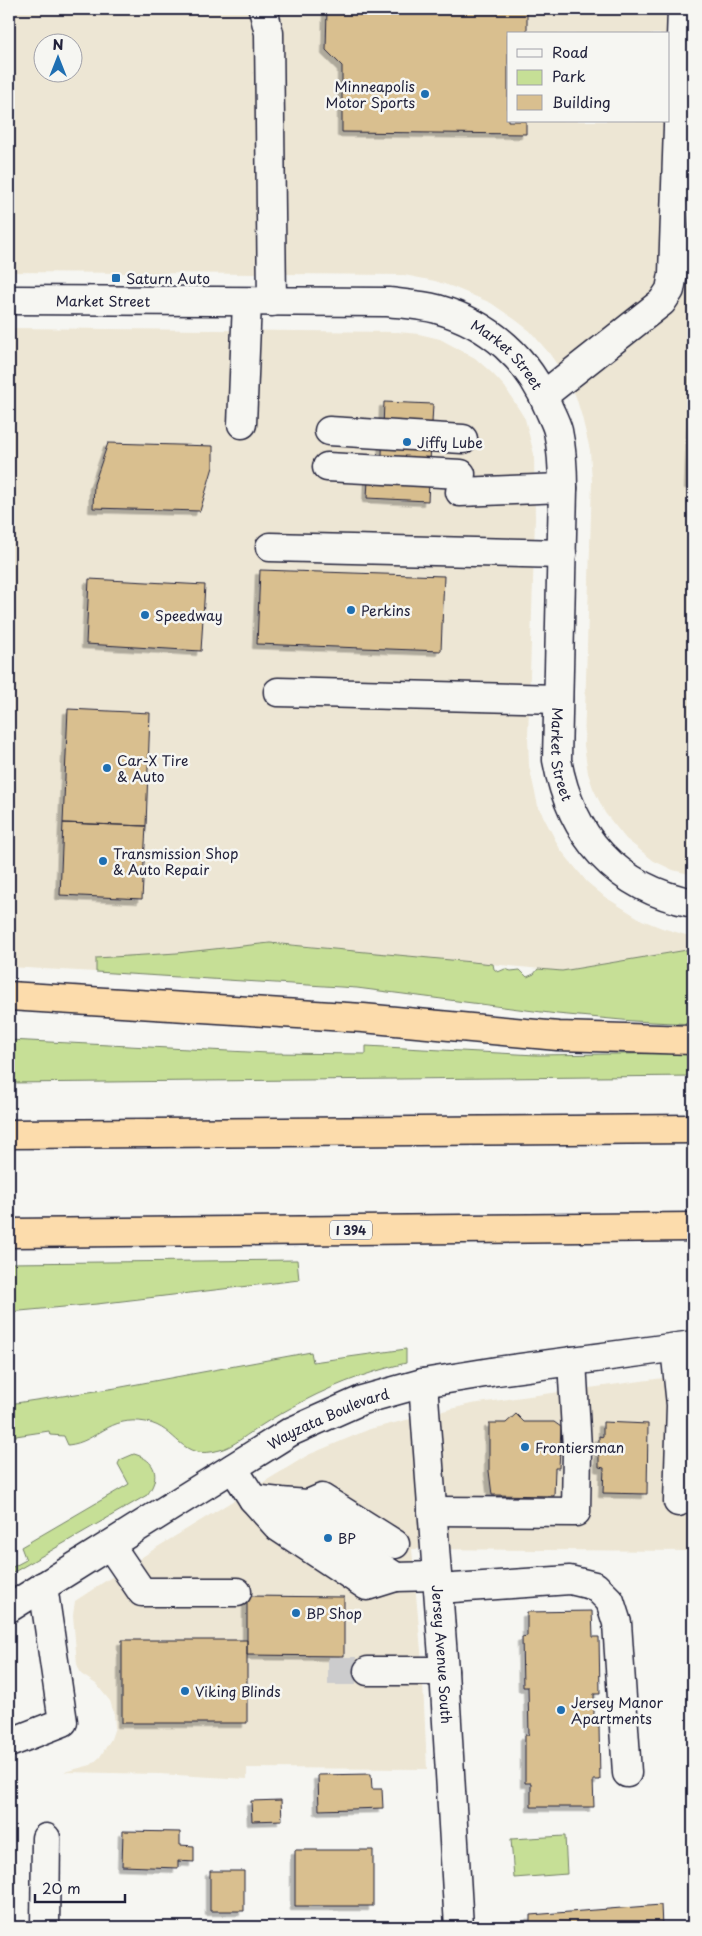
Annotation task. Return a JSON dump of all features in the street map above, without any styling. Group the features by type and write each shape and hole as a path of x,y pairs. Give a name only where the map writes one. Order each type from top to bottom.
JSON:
{"highway":[{"path":"9,996 364,1018 558,1036 693,1040"},
{"path":"9,1134 693,1129"},
{"name":"I 394","path":"9,1233 693,1227"}],"street":[{"path":"242,424 260,302 269,33 263,9"},
{"path":"544,396 662,302 670,290 673,274 682,9"},
{"name":"Market Street","path":"9,300 388,302 436,309 456,316 477,325 516,355 532,373 544,396 557,429 562,454 562,554 557,760 561,781 578,823 590,842 623,873 644,888 670,899 693,904"},
{"path":"462,466 328,449 462,466 563,488"},
{"path":"270,547 562,554"},
{"path":"278,692 558,699"},
{"path":"678,1502 684,1347"},
{"name":"Wayzata Boulevard","path":"9,1608 290,1432 362,1400 424,1384 572,1361 684,1347"},
{"path":"432,1511 576,1512 577,1448 572,1361"},
{"name":"Jersey Avenue South","path":"424,1384 459,1927"},
{"path":"233,1468 254,1499 278,1527 367,1586 396,1577 438,1582 570,1580 595,1586 610,1601 617,1624 627,1773"},
{"path":"254,1499 308,1504 322,1498 395,1544 435,1544"},
{"path":"280,1502 396,1577"},
{"path":"395,1544 396,1577"},
{"path":"110,1545 142,1592 237,1592"},
{"path":"9,1743 64,1722 43,1586"},
{"path":"368,1671 444,1671"},
{"path":"44,1927 46,1838"}],"shaded area":[{"path":"9,9 693,9 693,875 673,870 654,861 626,839 605,813 588,773 584,745 592,481 590,450 576,397 569,382 549,353 530,331 491,303 435,281 404,275 9,272"},
{"path":"9,328 398,332 440,339 475,358 493,374 505,387 525,419 534,454 535,519 528,737 529,766 538,806 560,849 587,882 605,897 642,920 693,937 693,949 562,971 270,943 177,953 96,958 96,972 9,967"},
{"path":"693,1374 693,1551 412,1549 422,1662 427,1769 247,1768 247,1779 159,1774 64,1772 91,1765 100,1757 111,1739 115,1727 110,1701 96,1684 81,1674 77,1664 73,1615 75,1601 159,1546 308,1455 370,1429 471,1404"}],"green space":[{"path":"270,943 493,964 494,969 498,972 505,969 511,971 520,970 527,977 534,974 538,969 562,971 693,949 693,1024 557,1014 357,988 96,972 96,958 177,953"},
{"path":"9,1040 268,1053 366,1054 366,1046 536,1055 693,1053 693,1076 9,1083"},
{"path":"297,1260 299,1280 97,1304 9,1312 9,1263"},
{"path":"406,1349 406,1363 360,1376 317,1394 274,1417 232,1445 220,1450 196,1452 187,1448 157,1425 133,1421 113,1425 88,1439 68,1445 64,1436 50,1435 49,1431 9,1437 9,1404 116,1388 311,1352 313,1362"},
{"path":"134,1454 147,1460 154,1470 154,1482 147,1495 9,1575 9,1569 26,1560 21,1547 129,1484 118,1464 120,1460"},
{"path":"565,1836 567,1874 514,1878 511,1839"}],"building":[{"name":"Minneapolis Motor Sports","path":"327,9 527,9 527,32 507,32 507,122 526,122 526,134 342,132 342,66 326,50"},
{"path":"693,372 693,484 689,484"},
{"name":"Jiffy Lube","path":"384,402 433,404 428,501 367,498 368,480 381,480"},
{"path":"108,443 213,446 213,467 200,511 93,508 94,484"},
{"name":"Perkins","path":"260,570 444,576 441,651 257,644"},
{"name":"Speedway","path":"89,579 205,585 201,651 86,644"},
{"name":"Car-X Tire & Auto","path":"68,709 150,713 146,826 63,823"},
{"name":"Transmission Shop & Auto Repair","path":"63,823 146,826 142,899 60,895"},
{"name":"Frontiersman","path":"516,1414 524,1422 554,1422 561,1427 559,1468 555,1468 554,1496 492,1495 489,1471 489,1423 506,1423"},
{"path":"603,1422 648,1424 647,1494 603,1493 604,1468 599,1467 599,1436 603,1437"},
{"name":"BP Shop","path":"247,1596 344,1597 344,1656 247,1655"},
{"name":"Jersey Manor Apartments","path":"592,1611 593,1637 599,1637 600,1694 594,1694 594,1726 599,1726 600,1780 593,1780 594,1807 531,1807 531,1783 525,1783 525,1735 529,1735 528,1687 523,1687 522,1637 527,1636 527,1612"},
{"name":"Viking Blinds","path":"122,1640 247,1640 247,1723 122,1723"},
{"path":"371,1774 372,1789 382,1789 383,1808 319,1810 318,1775"},
{"path":"281,1800 282,1820 252,1821 251,1801"},
{"path":"123,1831 180,1832 180,1845 194,1846 194,1862 178,1861 178,1868 122,1866"},
{"path":"295,1850 373,1850 373,1906 295,1906"},
{"path":"210,1871 244,1871 244,1911 210,1911"},
{"path":"661,1905 662,1927 530,1927 530,1915"}],"tunnel":[{"path":"328,1671 368,1671"}],"place":[{"name":"Minneapolis Motor Sports","path":"425,94"},
{"name":"Saturn Auto","path":"116,278"},
{"name":"Jiffy Lube","path":"407,442"},
{"name":"Perkins","path":"351,610"},
{"name":"Speedway","path":"145,615"},
{"name":"Car-X Tire & Auto","path":"107,768"},
{"name":"Transmission Shop & Auto Repair","path":"103,861"},
{"name":"Frontiersman","path":"525,1447"},
{"name":"BP","path":"328,1538"},
{"name":"BP Shop","path":"296,1613"},
{"name":"Viking Blinds","path":"185,1691"},
{"name":"Jersey Manor Apartments","path":"561,1710"}]}
